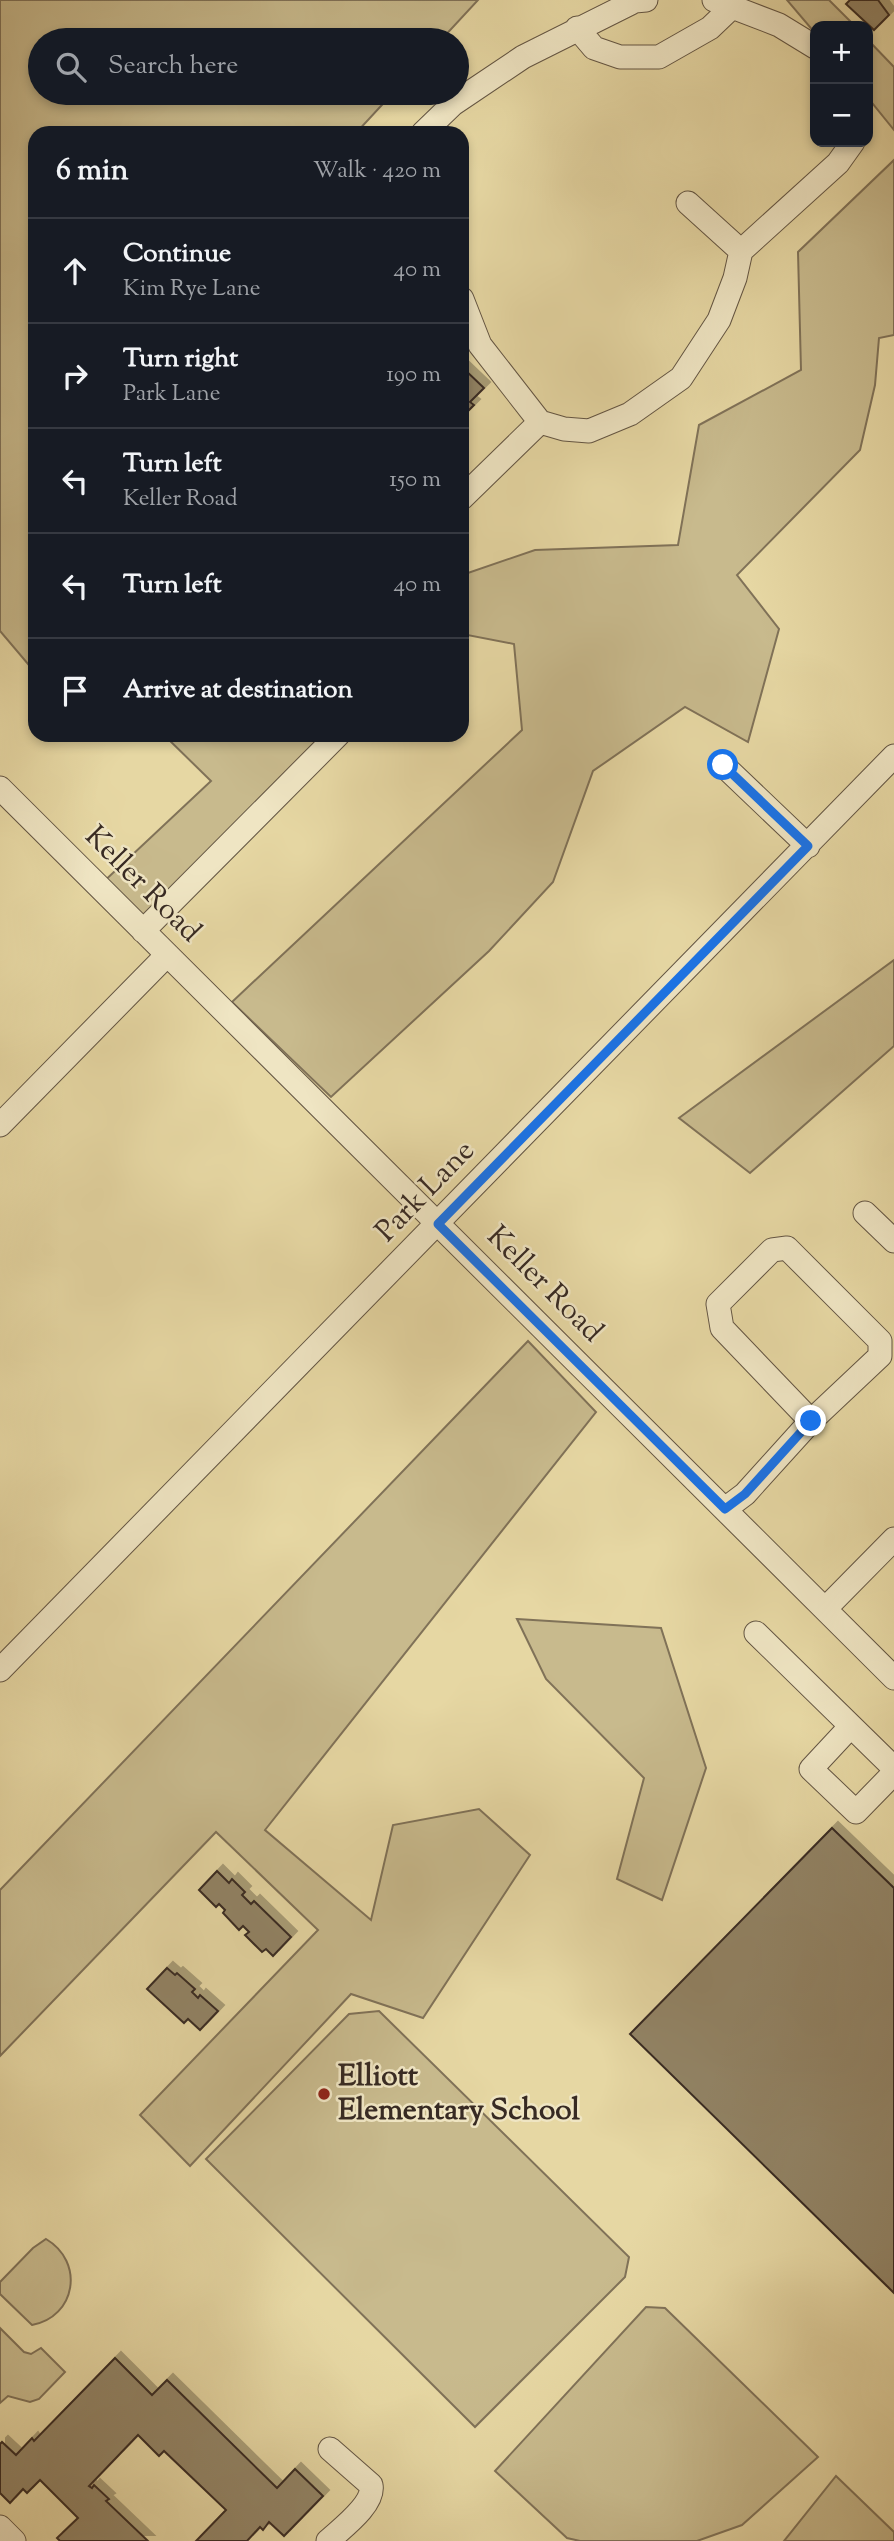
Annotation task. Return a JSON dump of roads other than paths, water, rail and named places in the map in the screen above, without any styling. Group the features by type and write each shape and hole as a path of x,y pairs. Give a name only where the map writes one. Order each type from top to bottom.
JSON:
{"street":[{"path":"469,93 523,57 578,28 635,1 646,0"},
{"path":"578,28 594,48 620,57 659,57 710,28 723,3 779,25 810,44"},
{"path":"430,126 452,105"},
{"path":"469,317 480,345 540,422 564,429 589,431 630,414 681,378 719,320 735,278 741,251 838,163 849,147"},
{"path":"688,203 741,251"},
{"path":"469,491 540,422"},
{"path":"143,931 331,742"},
{"name":"Park Lane","path":"0,1670 894,756"},
{"path":"723,765 808,846"},
{"name":"Keller Road","path":"0,788 894,1678"},
{"path":"0,1125 167,955"},
{"path":"865,1213 894,1241"},
{"path":"725,1509 745,1494 811,1421 880,1356 880,1341 787,1248 772,1250 719,1304 722,1328 811,1421"},
{"path":"826,1608 894,1539"},
{"path":"756,1633 851,1726 894,1771 856,1812 811,1769 851,1726"},
{"path":"328,2541 368,2502 373,2493 370,2485 330,2449"},
{"path":"0,2528 14,2541"}],"place":[{"name":"Elliott Elementary School","path":"324,2094"}]}
